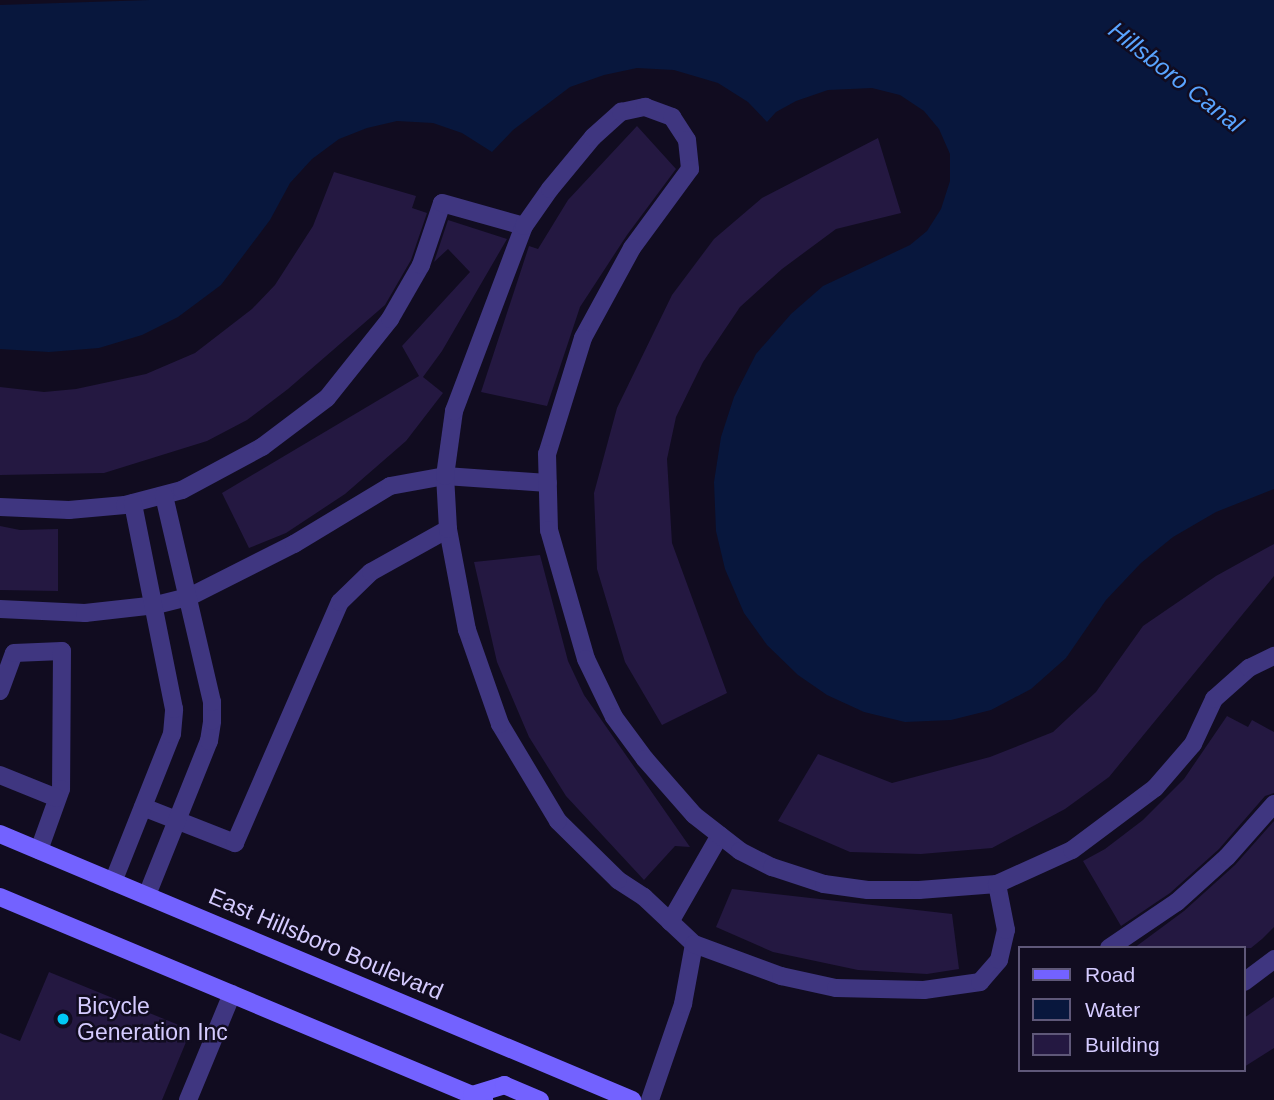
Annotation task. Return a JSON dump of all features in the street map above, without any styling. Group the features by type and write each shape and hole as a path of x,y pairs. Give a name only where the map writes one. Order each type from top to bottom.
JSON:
{"main road":[{"name":"East Hillsboro Boulevard","path":"0,834 632,1100"},
{"path":"0,897 478,1098 504,1085 540,1100"}],"lane":[{"path":"997,884 1006,930 999,960 980,982 924,990 835,988 781,976 694,944 645,897 618,880 558,821 500,724 467,630 448,528 445,476 454,411 524,226 550,189 593,137 621,112 645,107 672,117 687,140 690,169 632,248 583,338 547,454 549,530 586,659 614,717 645,760 694,814 740,851 772,867 824,884 868,890 919,890 997,884 1072,850 1156,788 1193,744 1214,699 1249,668 1274,656"},
{"path":"0,507 69,510 133,503 182,490 262,447 327,398 390,319 421,265 442,203 524,226"},
{"path":"0,609 85,612 156,605 189,597 295,544 390,486 445,476 548,483"},
{"path":"147,895 209,740 212,721 212,702 164,495"},
{"path":"113,882 172,734 174,709 156,605 133,503"},
{"path":"143,807 235,844 340,602 371,572 448,528"},
{"path":"0,691 14,653 62,651 61,789 39,850"},
{"path":"0,775 57,798"},
{"path":"1111,946 1177,902 1227,857 1274,804"},
{"path":"670,922 720,835"},
{"path":"650,1100 683,1004 694,944"},
{"path":"1246,980 1274,959"},
{"path":"188,1100 232,994"}],"water":[{"name":"Hillsboro Canal","path":"150,0 1274,0 1274,489 1216,512 1173,537 1141,563 1106,600 1066,658 1031,689 991,710 951,720 905,722 864,712 827,695 798,675 767,645 744,613 725,569 716,531 714,482 721,437 734,397 756,354 791,314 823,286 910,245 927,231 941,209 950,181 950,154 939,129 924,111 900,95 872,88 828,90 796,101 776,112 767,122 748,102 718,83 674,70 637,68 604,75 570,87 513,130 492,152 462,133 433,123 397,121 367,128 339,139 312,159 290,183 270,220 221,285 178,317 142,335 99,348 49,352 0,349 0,5"}],"building":[{"path":"637,126 676,169 627,235 580,307 547,406 481,392 529,246 538,249 568,200"},
{"path":"878,138 901,213 836,229 782,269 740,307 703,362 676,417 667,459 672,543 727,693 662,725 625,662 597,569 594,493 617,408 672,295 714,239 762,198"},
{"path":"334,172 416,196 412,208 427,213 411,260 385,305 288,389 247,420 207,441 104,473 0,475 0,387 44,392 76,389 146,374 195,353 252,309 275,285 313,226"},
{"path":"448,220 507,239 442,351 423,377 443,393 406,441 345,494 286,533 249,548 222,493 419,376 402,346 470,272 448,249 434,262"},
{"path":"0,526 20,530 58,529 58,591 0,590"},
{"path":"1274,544 1274,576 1109,777 1065,809 992,848 921,854 850,852 778,821 818,754 892,783 990,757 1053,732 1096,692 1143,626 1216,576"},
{"path":"540,555 568,661 584,695 690,847 675,846 644,880 566,796 529,737 497,662 474,562"},
{"path":"1227,716 1248,727 1252,720 1274,732 1274,793 1265,796 1219,849 1170,893 1121,926 1083,861 1105,849 1143,820 1184,779"},
{"path":"1274,821 1274,927 1262,939 1251,948 1137,946 1184,911 1235,865"},
{"path":"732,889 952,914 959,969 927,974 858,970 773,952 716,927"},
{"path":"49,972 191,1030 162,1100 0,1100 0,1033 20,1041"},
{"path":"1274,997 1274,1048 1246,1066 1246,1017"}],"place":[{"name":"Bicycle Generation Inc","path":"63,1019"}]}
